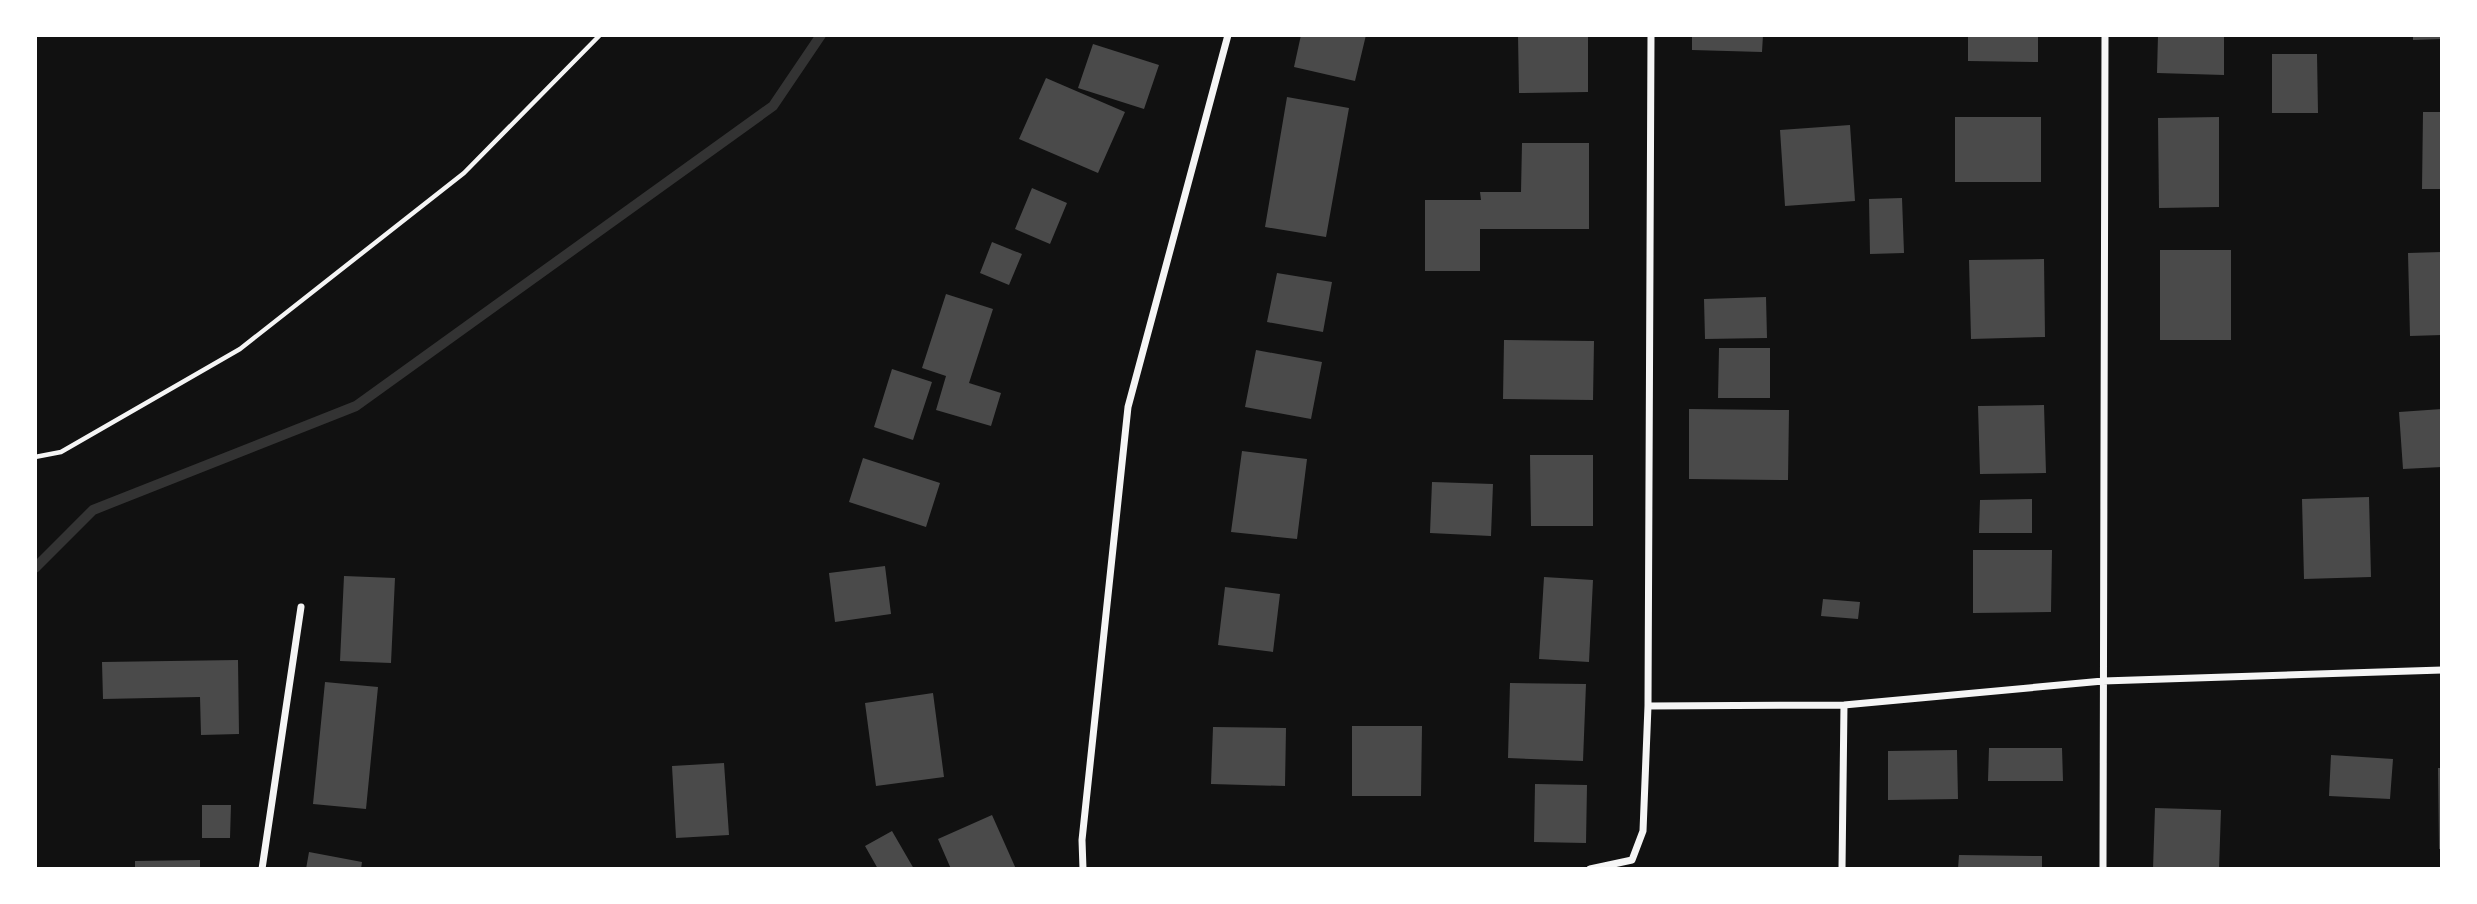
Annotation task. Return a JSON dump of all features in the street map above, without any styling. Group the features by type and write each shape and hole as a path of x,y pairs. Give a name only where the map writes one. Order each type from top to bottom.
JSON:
{"street":[{"path":"1083,869 1082,840 1128,407 1228,35"},
{"path":"1590,869 1632,860 1643,831 1648,706 1651,35"},
{"path":"2103,869 2105,35"},
{"path":"262,869 301,607"},
{"path":"1648,706 1844,705 2103,681 2442,670"},
{"path":"1842,869 1844,705"}],"path":[{"path":"35,457 61,452 240,349 464,173 600,35"}],"building":[{"path":"1301,35 1366,35 1355,81 1294,67"},
{"path":"1518,35 1588,35 1588,92 1519,93"},
{"path":"1692,35 1763,35 1762,52 1692,50"},
{"path":"1968,35 2038,35 2038,62 1968,61"},
{"path":"2158,35 2224,35 2224,75 2157,73"},
{"path":"2413,35 2442,35 2442,39 2413,40"},
{"path":"1093,44 1159,65 1144,109 1078,88"},
{"path":"2272,54 2317,54 2318,113 2272,113"},
{"path":"1046,78 1125,112 1098,173 1019,139"},
{"path":"1287,97 1349,108 1326,237 1265,227"},
{"path":"2423,112 2442,112 2442,189 2422,189"},
{"path":"1955,117 2041,117 2041,182 1955,182"},
{"path":"2219,117 2219,207 2159,208 2158,118"},
{"path":"1850,125 1855,201 1785,206 1780,130"},
{"path":"1522,143 1589,143 1589,229 1480,229 1480,271 1425,271 1425,200 1481,200 1480,192 1521,192"},
{"path":"1032,188 1067,203 1050,244 1015,229"},
{"path":"1902,198 1904,253 1870,254 1869,199"},
{"path":"992,242 1022,254 1009,285 980,273"},
{"path":"2160,250 2231,250 2231,340 2160,340"},
{"path":"2442,252 2442,335 2410,336 2408,253"},
{"path":"2044,259 2045,337 1971,339 1969,260"},
{"path":"1277,273 1332,282 1323,332 1267,322"},
{"path":"946,294 993,309 969,383 1001,393 991,426 936,410 946,376 922,368"},
{"path":"1766,297 1767,338 1705,339 1704,299"},
{"path":"1504,340 1594,341 1593,400 1503,399"},
{"path":"1719,348 1770,348 1770,398 1718,398"},
{"path":"1256,350 1322,362 1311,419 1245,407"},
{"path":"892,369 932,382 913,440 874,427"},
{"path":"2044,405 2046,473 1980,474 1978,406"},
{"path":"1689,409 1789,410 1788,480 1689,479"},
{"path":"2442,409 2442,467 2403,469 2399,412"},
{"path":"1242,451 1307,459 1297,539 1231,532"},
{"path":"1530,455 1593,455 1593,526 1531,526"},
{"path":"863,458 940,483 926,527 849,502"},
{"path":"1432,482 1493,484 1491,536 1430,533"},
{"path":"2369,497 2371,577 2304,579 2302,499"},
{"path":"2032,499 2032,533 1979,533 1980,500"},
{"path":"1973,550 2052,550 2051,612 1973,613"},
{"path":"885,566 891,614 835,622 829,573"},
{"path":"344,576 395,578 391,663 340,661"},
{"path":"1544,577 1593,580 1589,662 1539,659"},
{"path":"1225,587 1280,594 1273,652 1218,645"},
{"path":"1823,599 1860,602 1858,619 1821,616"},
{"path":"238,660 239,734 201,735 200,697 103,699 102,662"},
{"path":"325,682 378,687 366,809 313,804"},
{"path":"1510,683 1586,684 1583,761 1508,758"},
{"path":"933,693 944,777 876,786 865,703"},
{"path":"1352,726 1422,726 1421,796 1352,796"},
{"path":"1213,727 1286,728 1285,786 1211,784"},
{"path":"1989,748 2062,748 2063,781 1988,781"},
{"path":"1957,750 1958,799 1888,800 1888,751"},
{"path":"2331,755 2393,759 2390,799 2329,796"},
{"path":"724,763 729,835 676,838 672,766"},
{"path":"2438,768 2442,768 2442,849 2439,849"},
{"path":"1535,784 1587,785 1586,843 1534,842"},
{"path":"202,805 231,805 230,838 202,838"},
{"path":"2155,808 2221,810 2219,869 2153,869"},
{"path":"992,815 1016,869 951,869 938,839"},
{"path":"892,831 914,869 878,869 865,846"},
{"path":"309,852 362,862 361,869 306,869"},
{"path":"1959,855 2042,856 2042,869 1958,869"},
{"path":"200,860 200,869 135,869 135,861"}],"waterway":[{"path":"35,568 93,510 356,406 773,106 821,35"}]}
